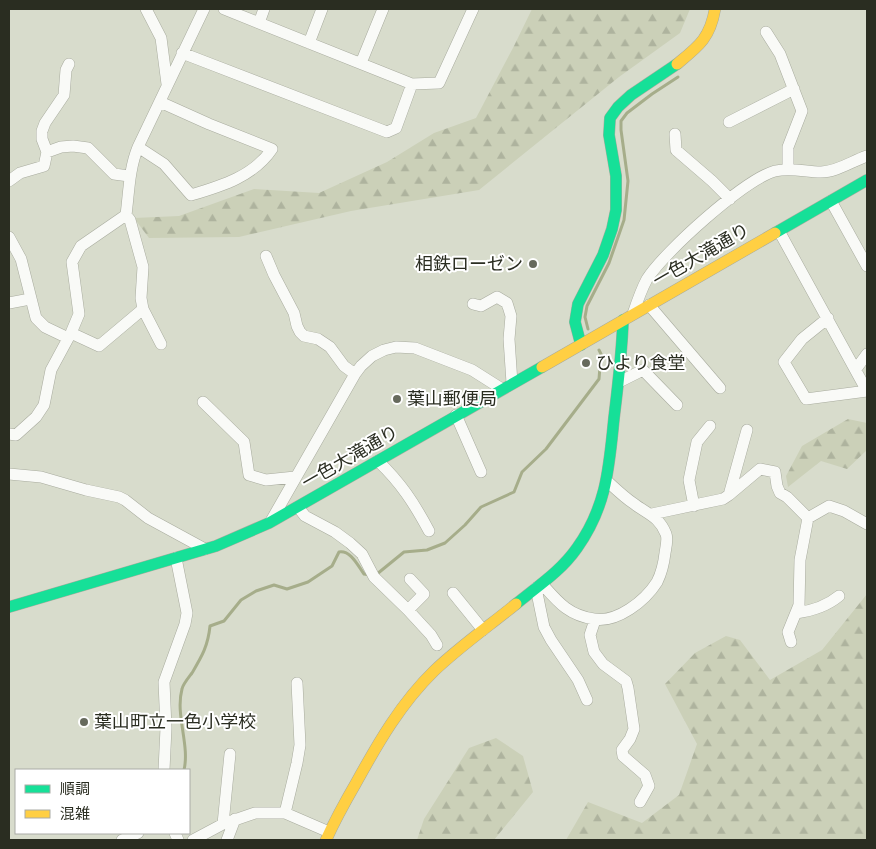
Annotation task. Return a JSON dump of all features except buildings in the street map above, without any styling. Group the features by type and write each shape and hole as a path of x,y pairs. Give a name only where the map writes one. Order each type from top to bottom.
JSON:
{"street":[{"path":"146,9 161,38 167,86"},
{"path":"161,344 143,309 141,298 143,268 130,220 126,215 129,176 132,161 138,147 204,9"},
{"path":"224,9 412,84 439,82 473,9"},
{"path":"259,23 264,9"},
{"path":"309,42 322,9"},
{"path":"361,64 382,9"},
{"path":"580,345 575,314 577,302 604,251 616,208 617,188 609,132 610,118 618,106 666,72 699,45 710,32 715,20 715,9"},
{"path":"766,32 780,54 802,111 788,147 788,168"},
{"path":"182,53 387,132 396,128 412,84"},
{"path":"9,180 20,173 44,166 47,152 42,138 42,131 45,123 64,95 66,70 69,64"},
{"path":"729,122 794,89"},
{"path":"138,147 164,164 191,194 215,188 241,177 266,158 272,148 209,124 160,102"},
{"path":"675,134 676,150 712,180 730,199"},
{"path":"47,152 61,147 88,148 114,174 129,176"},
{"path":"633,314 640,292 648,278 659,265 687,236 730,199 757,179 788,168 821,172 834,170 867,156"},
{"name":"一色大滝通り","path":"9,607 204,549 241,536 269,523 867,180"},
{"path":"831,201 867,266"},
{"path":"9,434 16,435 36,417 44,405 51,370 70,336 79,314 72,262 81,246 126,215"},
{"path":"779,231 828,318 867,391 806,399 784,362 802,340 828,318"},
{"path":"9,237 20,259 36,318 45,328 99,346 143,309"},
{"path":"266,256 294,313 296,326 300,332 304,336 318,339 330,347 344,366 355,374"},
{"path":"269,523 355,374 372,356 384,350 415,348 507,386 511,316 507,303 496,297 481,306 473,304"},
{"path":"9,303 30,299"},
{"path":"649,305 720,388"},
{"path":"194,840 223,824 255,813 285,813 327,836 380,739 410,696 430,673 559,570 577,548 598,512 607,481 622,354 623,320"},
{"path":"856,370 867,354"},
{"path":"619,382 644,370 677,405"},
{"path":"203,402 244,442 249,475 266,480 295,477"},
{"path":"456,415 481,472"},
{"path":"694,506 689,480 697,442 710,426"},
{"path":"729,495 747,430"},
{"path":"378,461 398,481 418,509 429,531"},
{"path":"652,514 724,499 760,469 774,472 780,492 808,518"},
{"path":"9,474 41,478 119,497 148,518 204,549"},
{"path":"539,586 562,606 577,615 596,620 610,618 625,611 649,593 658,580 667,536 661,524 652,514 632,503 607,481"},
{"path":"298,506 305,516 335,532 362,554 371,572 431,635 437,645"},
{"path":"791,642 788,632 799,605 800,560 808,518 829,506 844,511 867,524"},
{"path":"164,769 166,745 164,682 187,614 176,558"},
{"path":"408,610 424,594 410,579"},
{"path":"539,586 544,626 551,640 578,680 587,700"},
{"path":"453,593 483,630"},
{"path":"796,613 809,612 833,601 839,596"},
{"path":"596,620 590,634 594,652 603,664 626,682 628,688 634,729 622,750 623,756 645,775 649,786 640,802"},
{"path":"285,813 300,745 296,683"},
{"path":"223,824 230,754"},
{"path":"226,840 235,819"},
{"path":"122,840 136,834"}],"green space":[{"path":"532,9 690,9 680,33 619,77 479,190 351,211 239,237 149,238 134,218 179,216 254,189 319,193 387,162 434,133 476,118"},
{"path":"848,419 867,423 867,450 847,469 821,461 788,487 786,476 802,446"},
{"path":"867,594 867,840 566,840 588,802 642,823 679,795 697,744 665,684 695,653 726,636 740,640 770,680 822,650"},
{"path":"496,738 523,756 533,792 494,840 417,840 424,819 469,748"}],"waterway":[{"path":"588,329 585,317 587,306 609,263 624,220 628,181 621,121 627,113 678,77"},
{"path":"377,574 404,552 427,550 445,543 481,507 514,492 522,472 546,449 599,379 601,354 599,350"},
{"path":"184,769 185,750 180,699 182,689 204,651 210,626 224,621 241,600 256,591 274,585 287,589 308,582 332,566 339,552 347,553 364,574 370,575"}],"traffic: fast":[{"path":"581,345 575,322 578,304 603,255 616,210 616,176 609,135 610,118 618,107 631,95 677,64"},
{"path":"775,233 867,180"},
{"path":"516,604 564,564 577,548 595,517 601,501 608,470 620,369 623,320"},
{"path":"9,607 216,546 269,523 542,367"}],"traffic: slow":[{"path":"677,64 692,52 707,34 715,9"},
{"path":"542,367 775,233"},
{"path":"326,840 373,753 411,696 444,662 516,604"}],"place":[{"name":"相鉄ローゼン","path":"533,264"},
{"name":"ひより食堂","path":"586,363"},
{"name":"葉山郵便局","path":"397,399"},
{"name":"葉山町立一色小学校","path":"84,722"}]}
